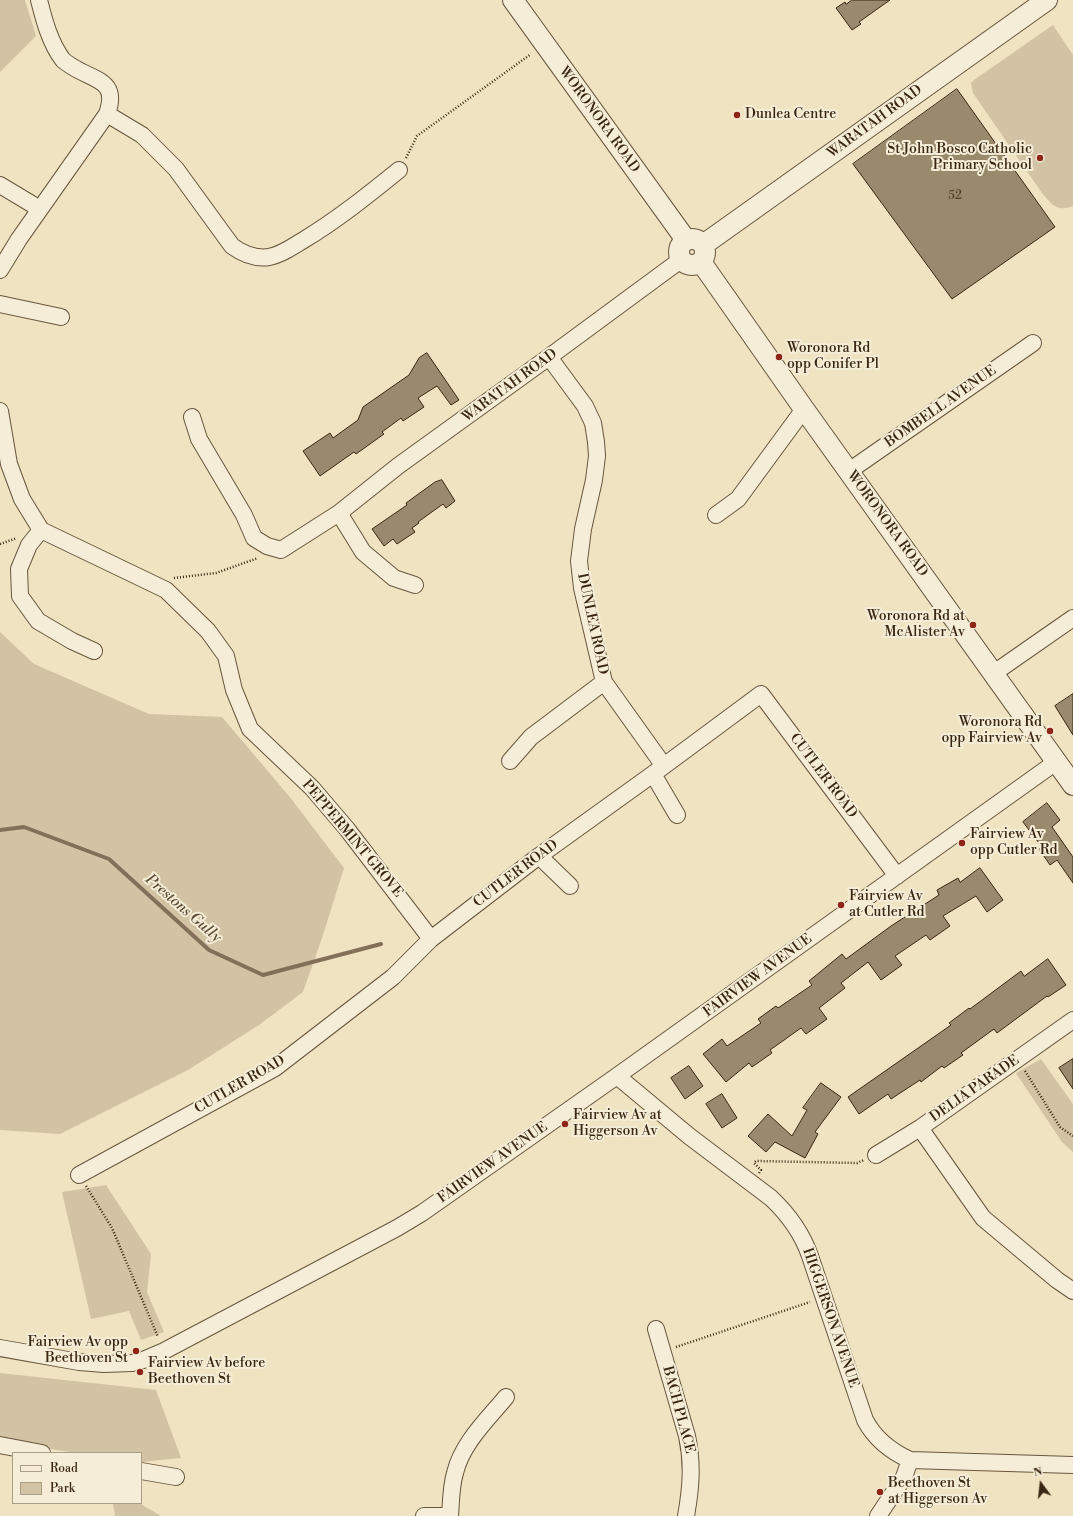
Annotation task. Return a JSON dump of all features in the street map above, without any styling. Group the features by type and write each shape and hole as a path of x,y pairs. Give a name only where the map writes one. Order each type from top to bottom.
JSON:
{"street":[{"path":"0,270 19,238 107,114 111,104 107,87 100,80 82,73 64,61 46,27 39,0"},
{"name":"WORONORA ROAD","path":"513,0 1073,785"},
{"name":"WARATAH ROAD","path":"281,550 339,513 398,466 693,252 1047,0"},
{"path":"107,114 142,135 176,169 232,246 242,253 257,257 270,256 288,250 329,225 399,170"},
{"path":"0,185 40,209"},
{"path":"0,304 61,317"},
{"name":"BOMBELL AVENUE","path":"849,471 1033,343"},
{"name":"DUNLEA ROAD","path":"550,357 585,406 593,423 597,456 594,480 580,547 579,561 582,588 604,682 659,770 677,815"},
{"path":"716,515 738,499 804,409"},
{"path":"0,411 8,464 22,499 41,530 29,545 19,568 20,596 38,621 72,641 94,650"},
{"path":"192,417 199,439 244,515 254,538 267,546 281,550"},
{"path":"339,513 363,552 394,578 415,585"},
{"name":"PEPPERMINT GROVE","path":"41,530 166,590 208,631 226,656 234,690 250,729 312,788 347,829 431,938"},
{"path":"994,673 1073,618"},
{"path":"510,761 531,737 604,682"},
{"name":"CUTLER ROAD","path":"79,1175 275,1068 393,977 431,938 539,856 659,770 761,694 897,876"},
{"name":"FAIRVIEW AVENUE","path":"0,1348 79,1362 104,1364 132,1363 143,1360 164,1351 370,1243 422,1213 617,1076 1056,762"},
{"path":"539,856 570,886"},
{"name":"DELIA PARADE","path":"876,1155 920,1128 1073,1020"},
{"name":"HIGGERSON AVENUE","path":"617,1076 690,1136 751,1182 782,1208 800,1234 809,1251 865,1420 871,1431 882,1443 894,1452 910,1460 1073,1465"},
{"path":"920,1128 983,1218 1073,1292"},
{"name":"BACH PLACE","path":"656,1328 691,1454 692,1471 686,1516"},
{"path":"424,1516 450,1516 455,1473 462,1453 506,1397"},
{"path":"0,1445 37,1452"},
{"path":"878,1516 904,1477 910,1460"},
{"path":"142,1471 176,1477"}],"path":[{"path":"399,170 417,136 545,45"},
{"path":"166,590 174,578 216,573 281,550"},
{"path":"1018,1059 1060,1127 1073,1136"},
{"path":"751,1182 761,1170 754,1163 756,1160 857,1163 876,1155"},
{"path":"92,1195 112,1228 158,1336"},
{"path":"663,1352 825,1297"}],"green space":[{"path":"0,0 25,0 36,36 0,72"},
{"name":"St John Bosco Catholic Primary School","path":"1053,25 1073,55 1073,206 1067,208 1059,208 1055,206 1042,193 973,93 971,83"},
{"path":"0,632 34,664 149,714 222,717 289,796 344,868 303,992 259,1025 188,1070 60,1134 0,1130"},
{"path":"1041,1059 1073,1104 1073,1152 1062,1142 1016,1073"},
{"path":"106,1185 151,1254 147,1292 164,1332 141,1340 129,1311 91,1319 62,1192"},
{"path":"0,1373 156,1390 181,1458 142,1462 142,1452 70,1452 0,1441"},
{"path":"113,1504 141,1504 161,1516 115,1516"}],"building":[{"path":"852,0 890,0 859,22 861,24 852,30 836,8 845,2 846,4"},
{"path":"957,89 1055,227 952,299 853,164"},
{"path":"427,353 459,400 451,405 437,386 418,398 424,407 403,421 401,418 382,432 384,434 356,454 354,452 320,476 303,451 330,433 333,438 358,420 363,407 409,375 419,358"},
{"path":"442,480 455,501 446,508 443,504 418,522 419,523 412,528 415,532 397,544 393,539 384,546 372,529 407,505 406,503 435,482"},
{"path":"1073,694 1073,735 1055,706"},
{"path":"1047,803 1060,820 1052,827 1073,857 1073,883 1057,860 1050,865 1039,849 1042,847 1023,822"},
{"path":"980,868 1003,900 987,912 976,896 943,916 950,926 930,940 926,935 895,956 902,965 881,980 868,962 841,983 845,988 819,1008 827,1019 806,1034 801,1028 770,1050 772,1053 752,1067 749,1063 726,1082 703,1054 722,1039 727,1046 761,1023 758,1019 776,1006 778,1008 812,985 809,981 842,954 846,959 891,926 939,895 937,890 958,878 960,882"},
{"path":"1048,959 1066,985 1048,997 1047,996 997,1033 994,1029 961,1053 963,1055 944,1068 942,1066 921,1082 920,1080 891,1099 888,1094 859,1114 848,1097 951,1025 949,1023 1021,971 1024,976"},
{"path":"1073,1059 1073,1089 1059,1068"},
{"path":"689,1066 703,1086 685,1099 671,1078"},
{"path":"821,1083 841,1097 815,1132 818,1134 805,1158 775,1142 766,1152 748,1136 768,1114 792,1136 807,1110 803,1108"},
{"path":"722,1094 737,1118 722,1128 706,1104"}],"waterway":[{"name":"Prestons Gully","path":"0,830 24,827 109,859 209,950 263,975 381,944"}],"place":[{"name":"Dunlea Centre","path":"737,115"},
{"name":"St John Bosco Catholic Primary School","path":"1040,158"},
{"name":"Woronora Rd opp Conifer Pl","path":"779,357"},
{"name":"Woronora Rd at McAlister Av","path":"973,625"},
{"name":"Woronora Rd opp Fairview Av","path":"1050,731"},
{"name":"Fairview Av opp Cutler Rd","path":"962,843"},
{"name":"Fairview Av at Cutler Rd","path":"841,905"},
{"name":"Fairview Av at Higgerson Av","path":"565,1124"},
{"name":"Fairview Av opp Beethoven St","path":"136,1351"},
{"name":"Fairview Av before Beethoven St","path":"140,1372"},
{"name":"Beethoven St at Higgerson Av","path":"880,1492"}]}
